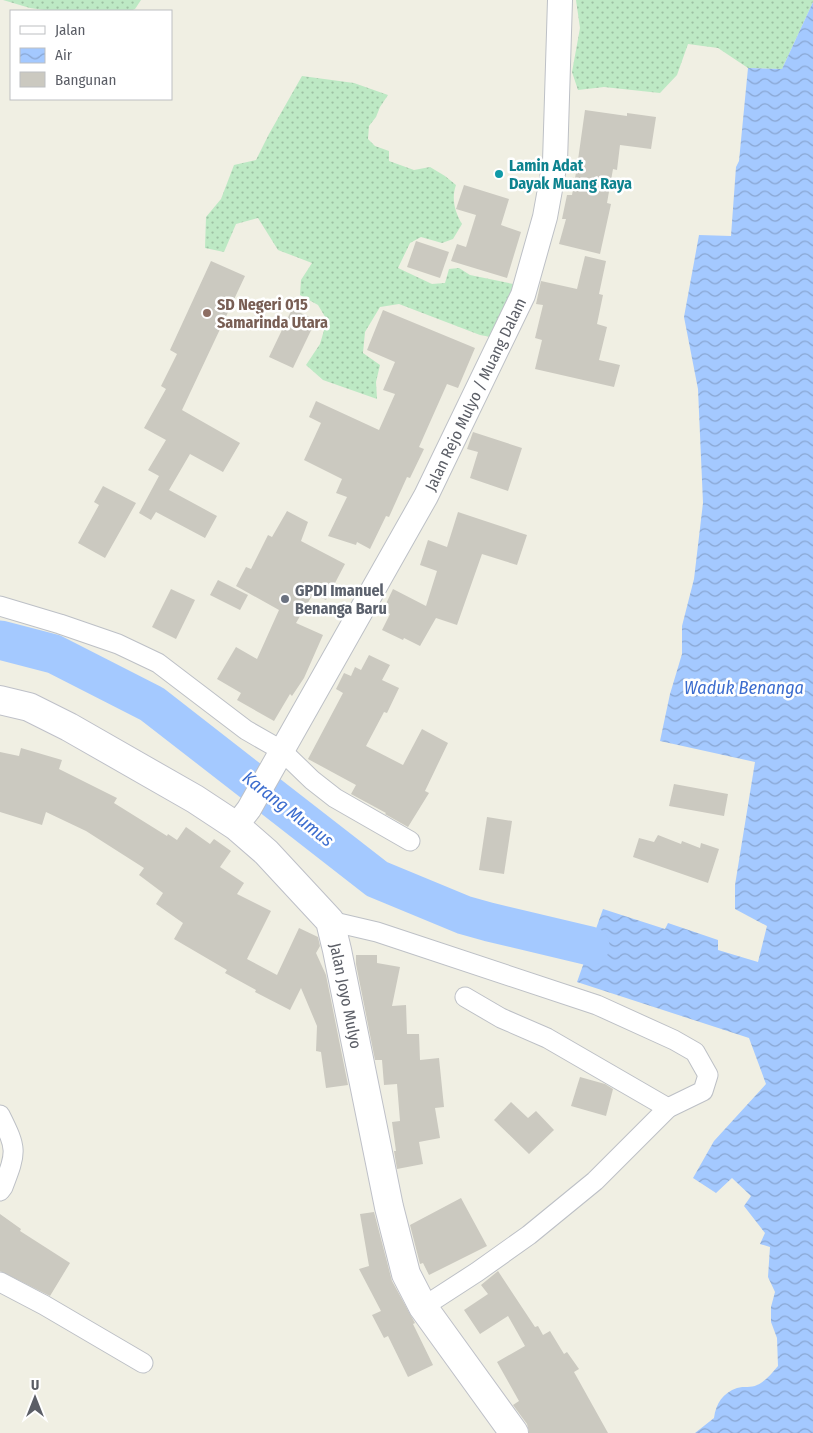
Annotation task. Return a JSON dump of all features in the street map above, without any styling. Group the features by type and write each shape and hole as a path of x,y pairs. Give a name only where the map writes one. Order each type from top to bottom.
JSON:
{"main road":[{"name":"Jalan Joyo Mulyo","path":"0,700 29,707 69,727 195,799 242,818 266,852 330,921 390,1207 406,1274 423,1307 514,1433"}],"street":[{"name":"Jalan Rejo Mulyo / Muang Dalam","path":"242,818 426,496 523,295 545,217 555,162 560,0"},
{"path":"0,606 118,644 158,663 246,730 280,752 335,798 410,841"},
{"path":"330,921 377,932 597,1005 674,1040 694,1052 708,1075 703,1091 668,1108 595,1181 529,1235 423,1307"},
{"path":"465,997 501,1018 547,1038 668,1108"},
{"path":"0,1115 12,1139 14,1158 0,1191"},
{"path":"0,1282 143,1363"}],"green space":[{"path":"3,0 141,0 132,10 44,10"},
{"path":"576,0 813,0 813,2 782,69 748,68 718,48 688,44 677,75 660,93 604,87 578,90 572,72 580,28"},
{"path":"302,76 354,83 388,95 369,126 368,139 375,146 389,151 389,161 414,170 430,167 456,185 454,205 462,224 453,239 442,243 421,237 410,243 398,268 432,284 445,283 449,269 459,268 470,275 518,285 496,338 480,335 399,304 380,307 365,332 363,353 380,365 376,382 377,399 323,380 306,365 320,344 327,320 318,305 300,295 301,280 312,263 278,250 258,218 236,224 224,252 205,248 206,217 221,199 234,165 256,160"}],"water":[{"name":"Waduk Benanga","path":"813,2 813,1433 695,1433 714,1418 718,1403 724,1396 737,1388 760,1384 778,1366 777,1338 771,1322 771,1307 775,1292 768,1277 770,1247 760,1244 765,1233 744,1206 751,1196 732,1178 716,1193 693,1178 714,1141 766,1084 749,1038 577,982 603,909 665,929 668,923 718,940 718,950 758,962 767,926 735,909 735,885 755,762 660,741 670,694 682,654 682,626 694,579 703,503 698,389 684,317 699,235 731,236 736,167 739,161 748,68 782,69"}],"building":[{"path":"585,110 627,116 627,113 656,117 651,149 620,145 617,170 613,169 607,203 611,204 600,254 559,244 566,219 562,219 567,195 572,195"},
{"path":"464,185 509,199 501,225 521,232 507,278 451,261 457,244 466,247 476,215 456,209"},
{"path":"416,241 449,252 440,278 407,267"},
{"path":"585,256 606,261 599,294 603,295 597,324 607,327 599,360 620,365 614,387 535,369 542,340 535,338 543,305 536,304 541,281 577,289"},
{"path":"211,261 245,276 182,410 240,443 223,472 190,454 169,490 217,516 205,538 156,512 151,520 139,513 159,476 148,470 166,440 144,428 166,389 161,386 177,354 170,350"},
{"path":"292,309 316,320 293,368 269,357"},
{"path":"383,310 475,348 458,388 447,384 419,447 424,449 410,478 407,477 389,517 386,516 370,549 357,542 356,545 328,536 347,497 336,493 342,479 304,460 321,423 309,417 316,401 379,430 395,394 383,390 395,362 367,350"},
{"path":"473,432 522,448 508,491 470,478 478,452 467,449"},
{"path":"103,486 136,503 105,558 78,543 99,505 94,502"},
{"path":"287,511 308,522 301,541 345,564 326,600 313,594 296,623 323,635 304,678 292,696 290,694 274,721 237,700 241,693 217,679 236,647 257,659 279,610 236,586 246,567 251,569 268,535 272,537"},
{"path":"458,512 527,535 517,565 482,554 457,625 436,618 420,646 382,630 390,614 383,610 393,589 426,606 437,571 420,565 428,540 447,547"},
{"path":"218,580 248,595 240,610 210,595"},
{"path":"171,589 195,600 176,639 152,627"},
{"path":"369,655 390,665 382,680 399,688 387,713 384,712 366,746 403,765 422,729 448,743 425,791 429,793 408,827 351,794 356,785 308,759 343,693 336,689 344,673 351,676 355,667 361,670"},
{"path":"21,748 62,760 59,769 117,798 114,803 167,836 168,834 177,840 186,827 210,844 214,839 231,851 220,867 244,883 237,894 271,911 247,959 277,975 299,928 318,937 320,946 316,953 326,975 348,1085 326,1088 321,1052 316,1051 317,1026 301,988 290,1010 255,992 256,990 225,973 227,970 174,939 183,923 156,904 163,893 139,875 144,868 86,831 46,812 42,825 0,812 0,752 19,756"},
{"path":"674,784 728,794 724,816 669,806"},
{"path":"487,817 512,821 504,874 479,870"},
{"path":"658,835 681,844 682,841 700,848 701,843 719,849 708,883 633,857 639,838 654,842"},
{"path":"356,955 377,955 377,963 400,967 392,1006 406,1005 407,1034 419,1034 420,1060 439,1058 444,1107 435,1108 440,1138 419,1142 423,1164 397,1169 392,1122 400,1121 397,1084 384,1085 382,1060 375,1060 356,964"},
{"path":"580,1077 605,1084 613,1089 606,1116 571,1106"},
{"path":"511,1102 528,1118 536,1111 554,1130 529,1154 494,1120"},
{"path":"461,1198 487,1246 429,1275 423,1263 420,1264 410,1225"},
{"path":"374,1212 392,1281 415,1323 413,1324 433,1365 408,1377 388,1336 384,1338 372,1315 381,1311 359,1269 369,1266 360,1214"},
{"path":"0,1214 21,1229 20,1231 70,1263 50,1296 0,1271"},
{"path":"498,1271 535,1327 538,1326 543,1335 550,1331 564,1354 567,1352 579,1369 574,1372 608,1433 529,1433 527,1424 513,1405 519,1401 497,1362 525,1346 508,1316 480,1334 464,1310 488,1294 481,1285"}],"waterway":[{"name":"Karang Mumus","path":"0,640 54,654 152,704 377,879 464,915 590,946"}],"place":[{"name":"Lamin Adat Dayak Muang Raya","path":"499,174"},
{"name":"SD Negeri 015 Samarinda Utara","path":"207,313"},
{"name":"GPDI Imanuel Benanga Baru","path":"285,599"}]}
